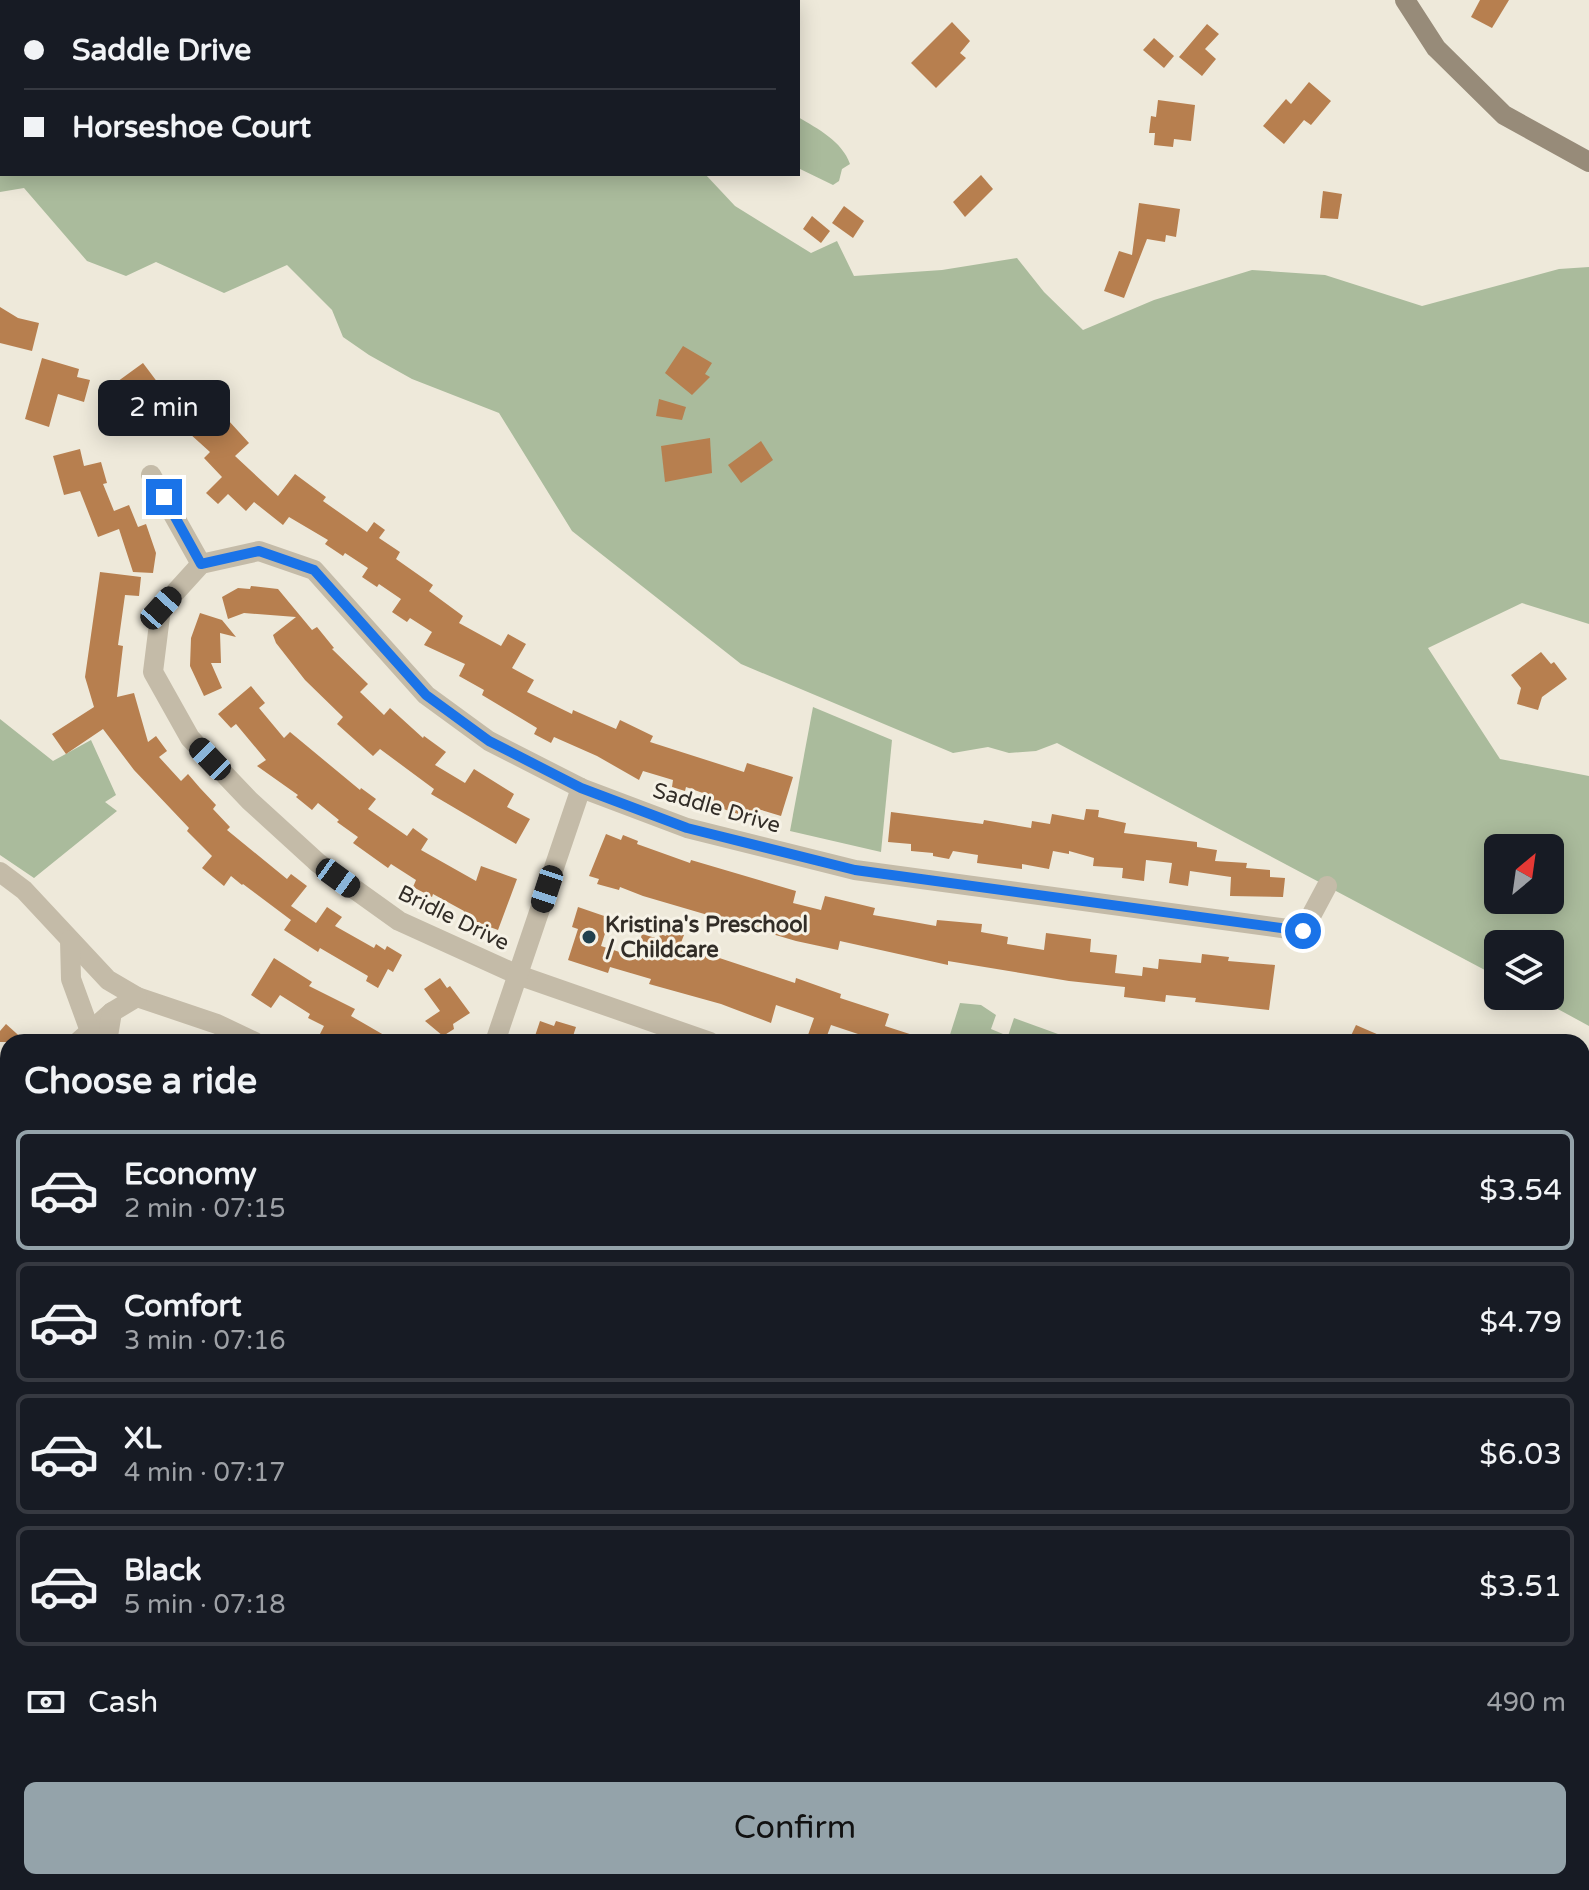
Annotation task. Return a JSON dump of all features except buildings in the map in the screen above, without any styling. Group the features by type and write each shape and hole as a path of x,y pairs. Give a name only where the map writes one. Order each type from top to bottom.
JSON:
{"main road":[{"path":"1405,0 1436,48 1504,115 1589,162"}],"street":[{"path":"151,475 201,564"},
{"name":"Saddle Drive","path":"201,564 259,551 314,570 426,695 489,741 581,788 687,828 855,870 1303,931 1327,886"},
{"name":"Bridle Drive","path":"201,564 161,608 153,672 190,738 250,801 318,863 399,921 518,975 687,1034"},
{"path":"498,1034 581,788"},
{"path":"0,872 24,890 108,980 137,997 238,1034"},
{"path":"70,940 71,979 85,1034"},
{"path":"90,1034 112,1012 137,997"},
{"path":"108,1034 112,1012"}],"green space":[{"path":"800,118 828,136 850,164 842,169 839,181 833,185 800,169"},
{"path":"0,176 707,176 735,206 811,253 837,241 854,276 942,270 1017,258 1044,292 1083,330 1154,300 1252,270 1325,275 1422,306 1559,269 1589,267 1589,624 1522,603 1428,648 1500,759 1589,776 1589,1026 1560,1010 1564,1010 1564,930 1484,930 1484,970 1057,743 1036,751 1009,753 988,747 953,753 741,664 572,531 499,413 412,379 343,337 332,310 287,265 224,293 156,262 126,276 87,261 24,188 0,192"},
{"path":"813,707 892,740 881,852 790,831"},
{"path":"0,719 53,761 91,740 116,795 105,802 117,811 34,878 0,855"},
{"path":"960,1003 981,1005 996,1015 991,1029 1003,1034 950,1034"},
{"path":"1014,1018 1058,1034 1009,1034"}],"place":[{"name":"Kristina's Preschool / Childcare","path":"589,937"}],"route":[{"path":"164,497 201,564 259,551 314,570 426,695 489,741 581,788 687,828 855,870 1303,931"}]}
